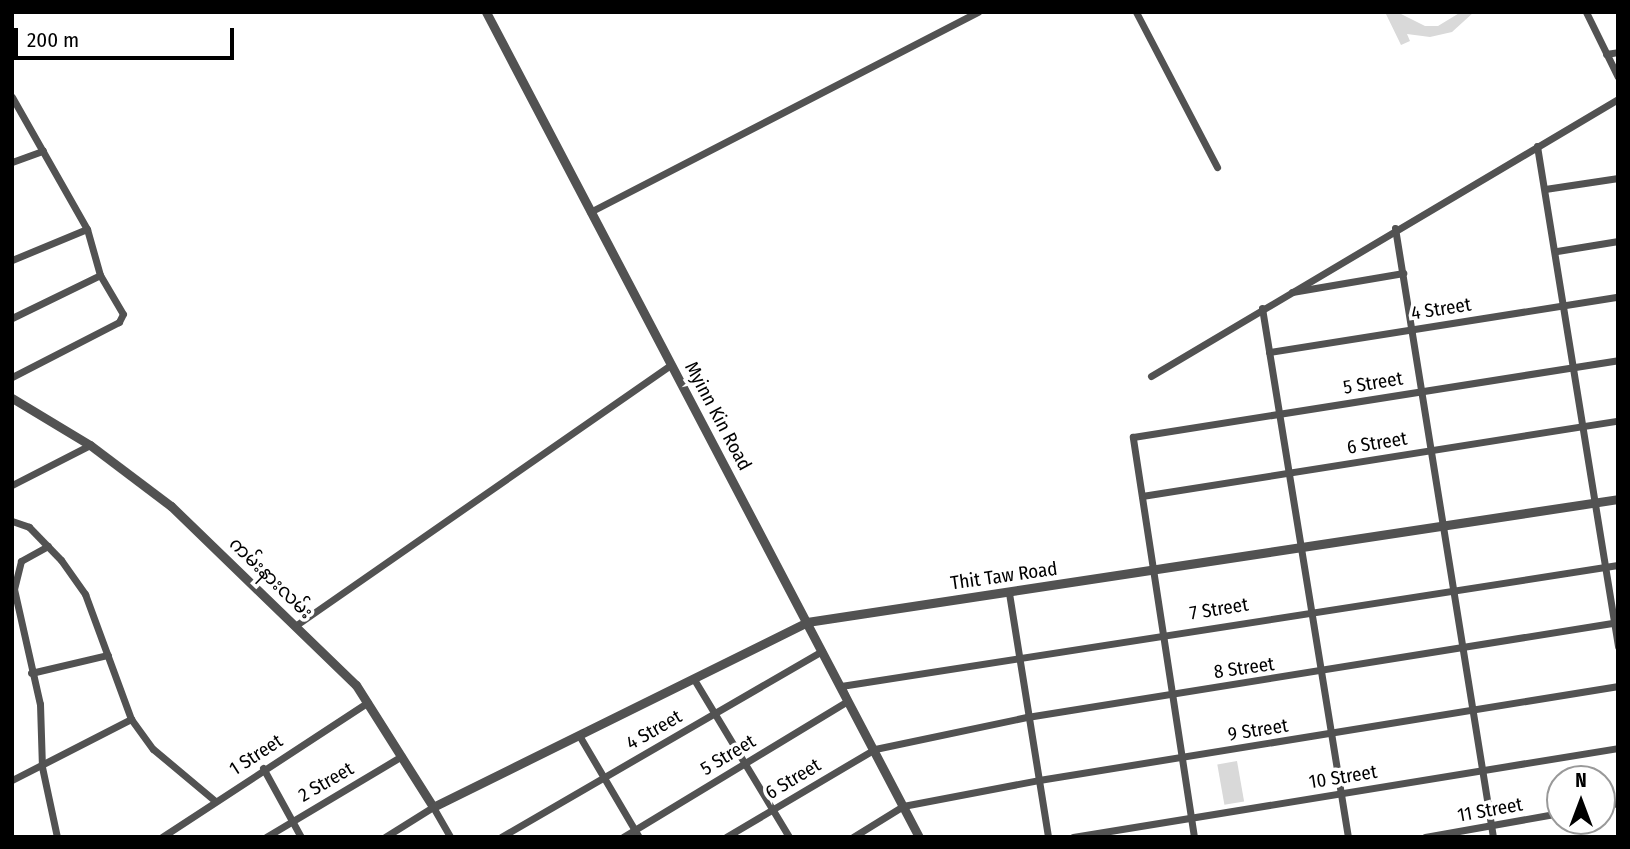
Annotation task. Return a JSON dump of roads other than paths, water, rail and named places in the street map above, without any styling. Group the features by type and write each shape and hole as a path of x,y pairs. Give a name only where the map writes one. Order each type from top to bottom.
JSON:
{"street":[{"name":"Myinn Kin Road","path":"486,12 841,686"},
{"path":"1136,12 1217,167"},
{"path":"1586,12 1618,77"},
{"path":"590,212 975,13"},
{"path":"1606,54 1618,52"},
{"path":"12,97 87,229 100,275 122,319 12,377"},
{"path":"1151,376 1395,228 1618,99"},
{"path":"1536,146 1557,251 1585,427 1603,567 1616,622 1618,646"},
{"path":"12,162 43,151"},
{"path":"1545,189 1618,178"},
{"path":"1395,228 1446,526 1471,710 1493,837"},
{"path":"12,260 87,229"},
{"path":"1557,251 1618,241"},
{"path":"1288,293 1403,273"},
{"path":"12,318 100,275"},
{"name":"4 Street","path":"1269,352 1618,297"},
{"path":"1262,308 1348,837"},
{"name":"5 Street","path":"1142,496 1133,438 1618,360"},
{"path":"295,626 671,365"},
{"name":"ကမ်းနားလမ်း","path":"12,398 90,445 171,506 295,626 368,702 450,837"},
{"name":"6 Street","path":"1142,496 1618,421"},
{"path":"12,485 90,445"},
{"path":"1142,496 1170,694 1194,837"},
{"name":"Thit Taw Road","path":"433,807 695,681 807,622 1618,499"},
{"path":"12,521 29,527 85,594 131,719 153,750 214,800"},
{"path":"47,546 21,561 14,589 40,704 43,767 57,837"},
{"name":"7 Street","path":"841,686 1311,610 1618,565"},
{"path":"1009,593 1048,837"},
{"name":"8 Street","path":"875,748 1027,717 1321,673 1616,622"},
{"name":"4 Street","path":"501,837 822,651"},
{"path":"31,673 107,655"},
{"path":"695,681 789,837"},
{"path":"841,686 919,837"},
{"name":"9 Street","path":"903,806 1039,780 1618,686"},
{"name":"5 Street","path":"623,837 637,833 848,701"},
{"name":"1 Street","path":"162,837 214,800 368,702"},
{"path":"12,780 43,767 131,719"},
{"path":"580,737 637,833"},
{"name":"6 Street","path":"726,837 875,748"},
{"name":"10 Street","path":"1073,837 1618,748"},
{"name":"2 Street","path":"266,837 402,756"},
{"path":"263,768 301,837"},
{"path":"853,837 903,806"},
{"path":"385,837 433,807"},
{"name":"11 Street","path":"1425,837 1546,816"}]}
